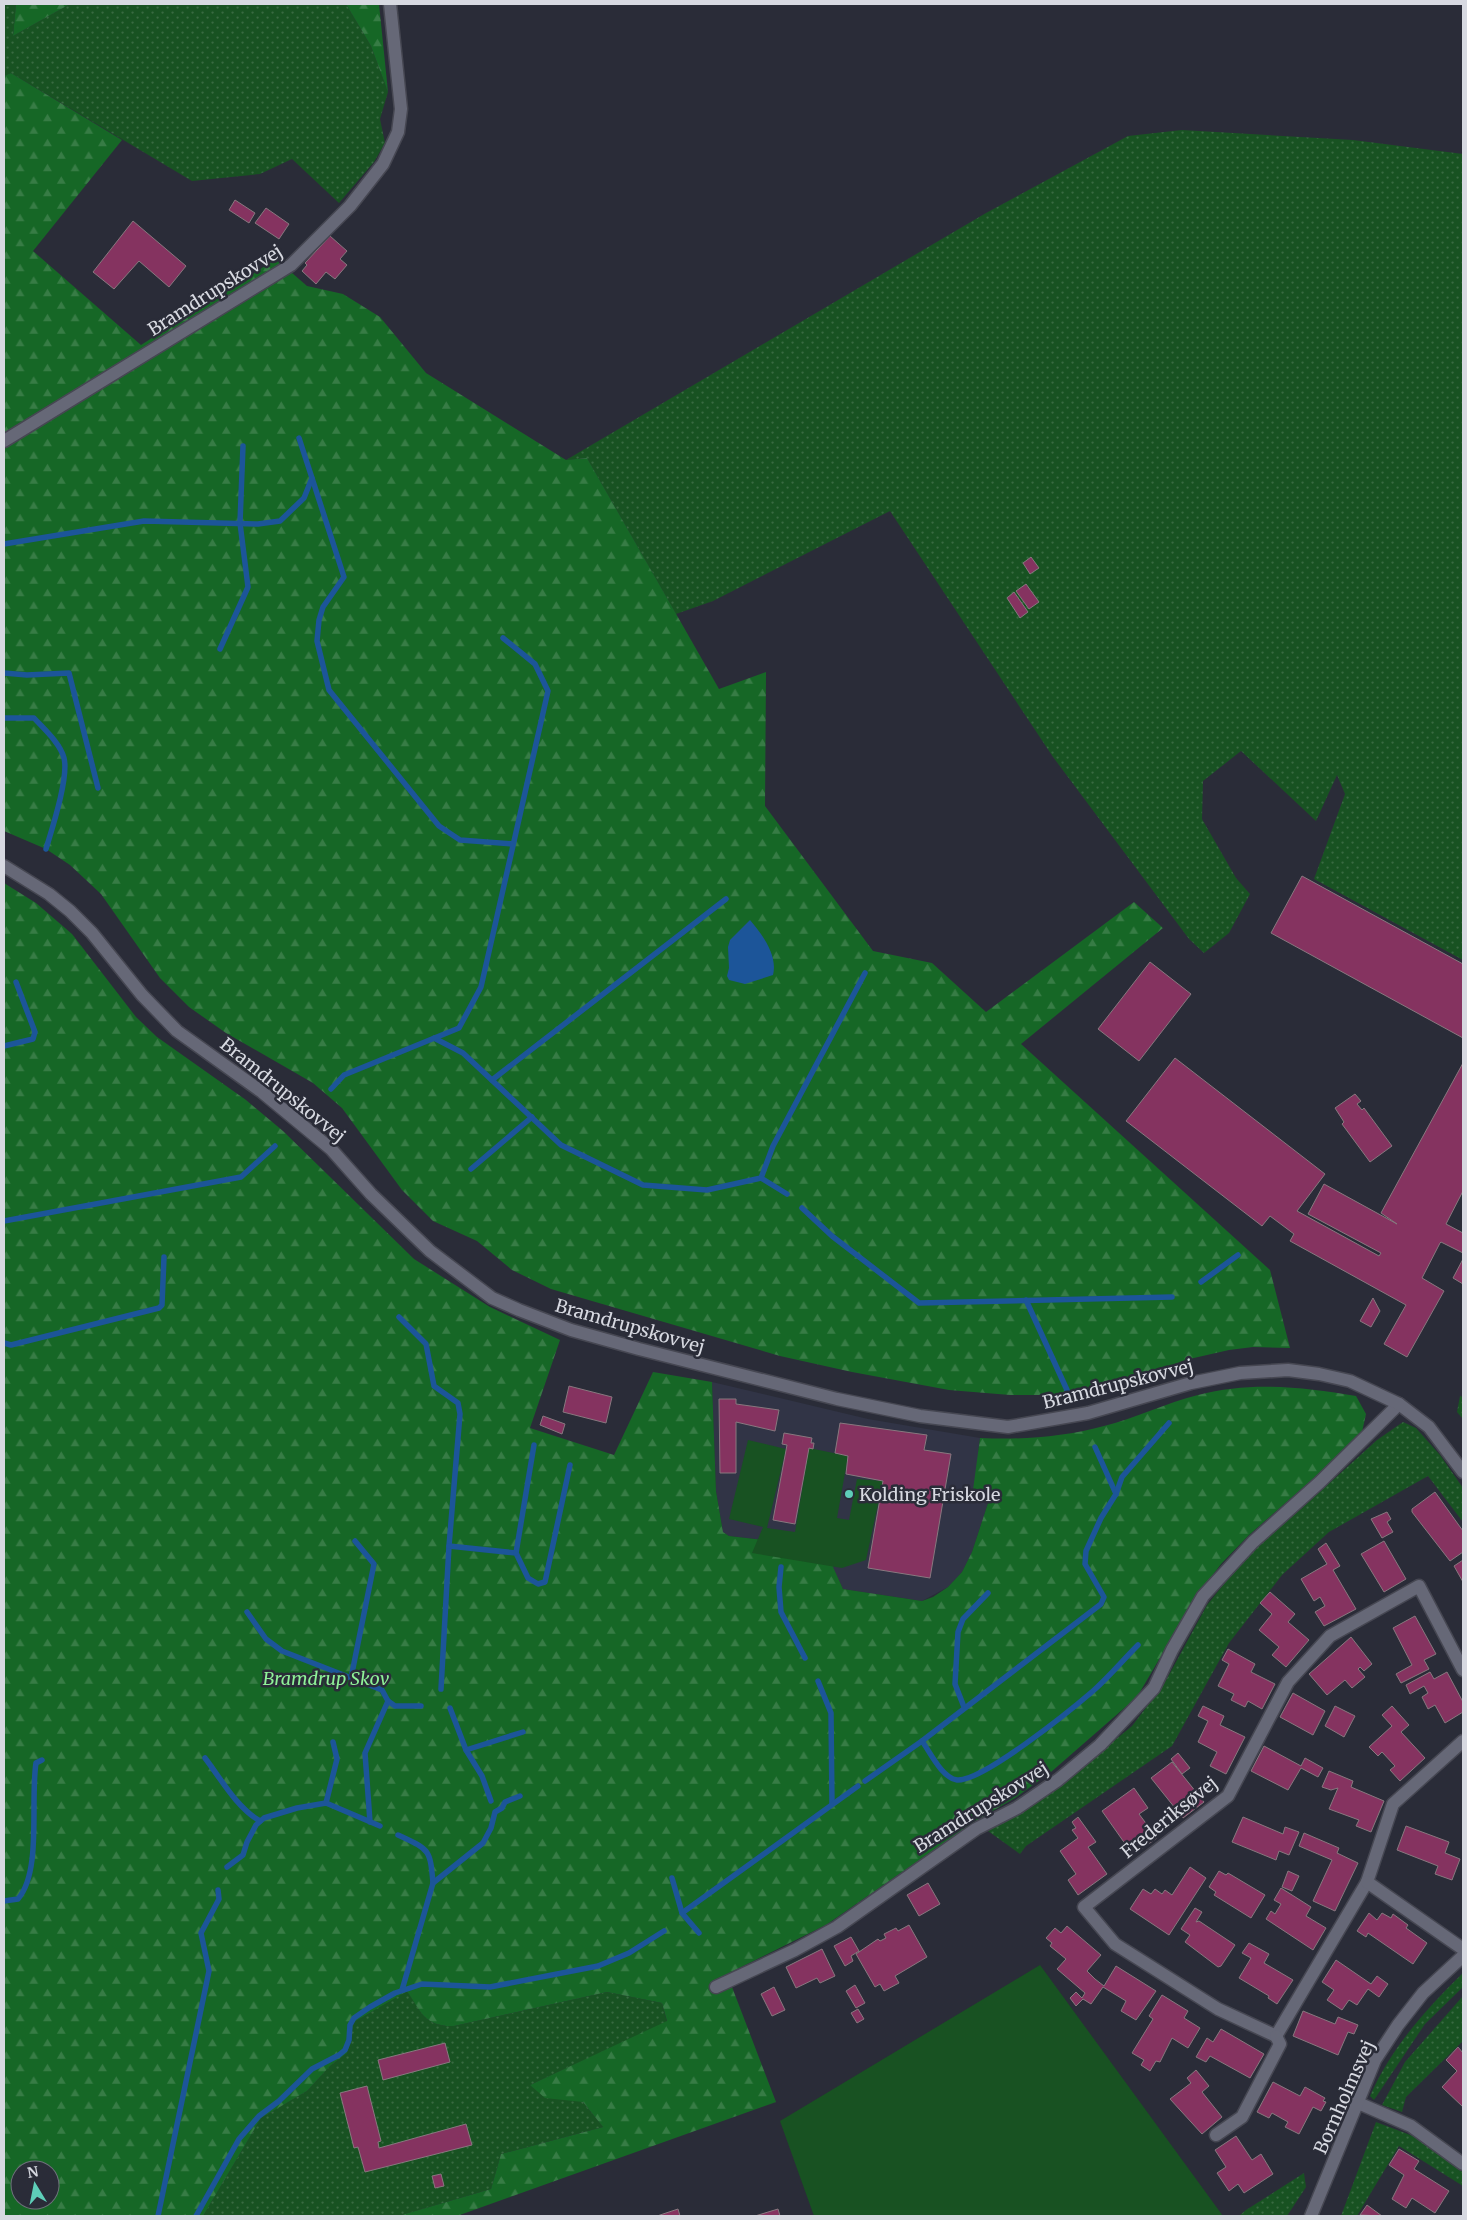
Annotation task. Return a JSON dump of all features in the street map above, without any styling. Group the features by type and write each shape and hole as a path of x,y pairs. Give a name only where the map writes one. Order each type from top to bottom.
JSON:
{"street":[{"name":"Bramdrupskovvej","path":"4,441 291,265 350,206 383,164 398,132 401,109 390,4"},
{"name":"Bramdrupskovvej","path":"4,866 50,894 70,911 92,933 142,995 177,1031 262,1092 331,1149 371,1194 430,1251 492,1298 519,1310 571,1330 837,1399 920,1416 1008,1427 1047,1422 1088,1413 1191,1383 1240,1373 1288,1370 1319,1374 1350,1381 1398,1404 1429,1427 1463,1472"},
{"name":"Bramdrupskovvej","path":"716,1987 795,1950 838,1926 976,1829 1017,1808 1050,1786 1100,1745 1154,1688 1172,1650 1204,1596 1253,1542 1320,1482 1398,1404"},
{"name":"Frederiksøvej","path":"1276,2036 1218,2009 1115,1944 1084,1907 1228,1796 1288,1682 1330,1636 1419,1586 1463,1670"},
{"path":"1216,2135 1242,2117 1280,2044 1276,2036 1367,1882 1394,1804 1463,1741"},
{"path":"1367,1882 1463,1949"},
{"name":"Bornholmsvej","path":"1311,2216 1356,2102 1376,2060 1398,2025 1423,1993 1463,1956"},
{"path":"1356,2102 1411,2126 1463,2164"}],"shaded area":[{"name":"Kolding Friskole","path":"712,1382 868,1419 980,1438 978,1452 990,1497 972,1552 962,1572 948,1587 922,1601 843,1589 823,1547 729,1536 723,1532 716,1491"}],"green space":[{"path":"4,4 16,4 13,36 70,4 346,4 371,46 388,92 380,119 385,143 374,162 339,203 292,159 260,174 192,181 11,73 4,76"},
{"path":"16,4 70,4 13,36"},
{"path":"346,4 379,4 388,92 371,46"},
{"path":"11,73 122,140 33,251 141,345 276,259 307,286 343,294 380,317 426,373 566,460 587,458 719,689 766,672 765,806 873,951 932,963 986,1012 1134,902 1163,928 1021,1044 1270,1270 1290,1348 1253,1347 1229,1350 1185,1360 1124,1383 1066,1395 1010,1395 949,1390 780,1356 551,1289 512,1270 477,1241 433,1221 402,1190 342,1108 313,1083 226,1033 189,1007 160,978 101,894 70,865 46,849 4,831 4,76"},
{"path":"1182,130 1353,140 1463,154 1463,960 1314,879 1345,794 1337,775 1316,821 1241,751 1203,781 1202,819 1236,878 1250,894 1229,933 1204,953 1189,939 1053,757 890,511 713,601 676,614 587,458 566,460 986,213 1128,136"},
{"name":"Bramdrup Skov","path":"4,883 36,903 72,934 136,1017 157,1037 246,1100 283,1131 414,1259 490,1307 560,1340 530,1428 614,1455 653,1372 712,1382 716,1491 723,1532 729,1536 824,1547 843,1589 922,1601 933,1597 948,1587 962,1572 972,1552 990,1497 973,1490 980,1438 1027,1438 1089,1430 1116,1423 1198,1395 1238,1388 1297,1388 1356,1396 1366,1414 1362,1432 1330,1464 1249,1535 1221,1564 1194,1600 1137,1697 1051,1772 1015,1798 977,1820 826,1925 727,1974 776,2102 457,2216 398,2216 491,2189 501,2154 603,2127 583,2102 545,2098 530,2085 667,2021 662,2003 607,1992 454,2026 444,2026 436,2024 425,2017 407,1991 354,2022 347,2053 330,2066 307,2091 261,2118 203,2216 4,2216"},
{"path":"1460,1396 1463,1397 1463,1419 1457,1412"},
{"path":"1403,1422 1416,1428 1440,1455 1463,1488 1463,1522 1428,1476 1329,1532 1282,1575 1229,1643 1172,1746 1026,1846 1020,1854 988,1831 1053,1791 1132,1726 1164,1684 1207,1605 1248,1554 1377,1440"},
{"path":"748,1440 786,1449 767,1528 795,1532 809,1448 848,1456 837,1518 849,1520 857,1479 883,1481 866,1560 842,1568 752,1553 763,1527 729,1519"},
{"path":"1040,1965 1223,2216 814,2216 780,2121"},
{"path":"1463,1973 1463,1987 1425,2024 1374,2100 1370,2096 1399,2045 1423,2015"},
{"path":"407,1990 425,2017 436,2024 444,2026 454,2026 607,1992 662,2003 667,2022 530,2085 583,2102 603,2127 501,2154 491,2189 398,2216 203,2216 261,2118 307,2091 330,2066 347,2053 354,2022"},
{"path":"1463,1996 1463,2041 1406,2097 1402,2112 1382,2105 1405,2062"},
{"path":"1376,2122 1413,2136 1463,2172 1463,2186 1399,2146 1357,2216 1341,2216"},
{"path":"1304,2173 1306,2187 1287,2216 1239,2216 1246,2210"}],"water":[{"path":"750,920 768,945 774,967 773,975 745,984 729,980 727,976 729,968 728,947 730,940"}],"building":[{"path":"235,200 255,213 249,223 229,210"},
{"path":"266,208 289,224 279,239 255,223"},
{"path":"133,221 186,266 169,287 139,261 114,289 93,272"},
{"path":"330,236 347,251 340,259 347,265 335,279 326,272 316,284 302,271 307,265 305,263"},
{"path":"1031,557 1039,568 1030,574 1023,563"},
{"path":"1026,584 1039,602 1029,609 1016,591"},
{"path":"1014,592 1028,612 1020,618 1007,598"},
{"path":"1302,876 1463,964 1463,1038 1271,933"},
{"path":"1150,962 1191,994 1139,1061 1098,1029"},
{"path":"1175,1058 1325,1174 1297,1211 1379,1256 1381,1253 1308,1214 1324,1184 1397,1224 1381,1213 1463,1063 1463,1191 1446,1224 1463,1233 1463,1253 1440,1243 1422,1278 1444,1291 1407,1357 1384,1344 1406,1305 1290,1241 1294,1234 1270,1216 1262,1226 1126,1121"},
{"path":"1355,1094 1361,1101 1357,1104 1362,1110 1364,1108 1392,1146 1370,1162 1342,1124 1344,1122 1335,1108"},
{"path":"1463,1259 1463,1284 1453,1278"},
{"path":"1373,1298 1380,1311 1371,1327 1360,1321"},
{"path":"569,1386 612,1397 606,1423 563,1412"},
{"path":"719,1399 736,1399 736,1404 779,1410 775,1431 736,1422 736,1473 720,1473"},
{"path":"543,1416 565,1424 562,1434 540,1425"},
{"path":"840,1423 927,1435 924,1450 951,1454 930,1578 868,1568 883,1481 846,1474 848,1456 835,1453"},
{"path":"784,1433 812,1438 811,1443 814,1443 813,1449 809,1448 795,1524 773,1520 787,1445 782,1444"},
{"path":"1435,1492 1463,1531 1463,1552 1450,1561 1412,1512 1412,1509"},
{"path":"1387,1512 1391,1519 1387,1522 1393,1532 1382,1538 1371,1519"},
{"path":"1384,1541 1406,1579 1384,1592 1361,1554"},
{"path":"1326,1543 1340,1566 1333,1570 1356,1609 1324,1626 1315,1612 1325,1606 1320,1597 1314,1601 1301,1579 1327,1564 1318,1549"},
{"path":"1463,1560 1463,1582 1454,1566"},
{"path":"1270,1592 1295,1614 1288,1622 1309,1640 1286,1667 1272,1655 1279,1647 1259,1630 1272,1614 1260,1603"},
{"path":"1415,1616 1436,1654 1424,1660 1429,1669 1401,1683 1396,1674 1412,1665 1393,1628"},
{"path":"1351,1637 1372,1664 1364,1671 1360,1667 1358,1669 1365,1677 1352,1688 1345,1680 1327,1695 1309,1674"},
{"path":"1228,1649 1255,1664 1251,1672 1275,1684 1262,1709 1248,1701 1245,1707 1231,1700 1234,1694 1218,1686 1229,1664 1222,1660"},
{"path":"1430,1672 1434,1679 1447,1672 1463,1702 1463,1712 1445,1723 1435,1705 1428,1709 1422,1697 1428,1693 1424,1686 1410,1694 1406,1685"},
{"path":"1293,1693 1325,1711 1313,1735 1280,1717"},
{"path":"1203,1706 1224,1716 1220,1725 1245,1737 1226,1774 1210,1766 1217,1752 1198,1742 1208,1721 1198,1716"},
{"path":"1335,1706 1355,1716 1344,1737 1325,1726"},
{"path":"1392,1706 1409,1725 1401,1732 1425,1758 1400,1781 1390,1770 1395,1766 1382,1752 1378,1756 1369,1747 1392,1726 1382,1715"},
{"path":"1264,1746 1301,1766 1305,1758 1323,1768 1318,1777 1301,1768 1288,1790 1251,1771"},
{"path":"1178,1753 1190,1768 1182,1774 1171,1759"},
{"path":"1172,1762 1204,1802 1183,1818 1151,1778"},
{"path":"1329,1771 1353,1781 1351,1787 1384,1801 1371,1832 1356,1826 1359,1820 1329,1809 1338,1788 1331,1790 1322,1787"},
{"path":"1134,1788 1148,1808 1139,1814 1157,1838 1133,1855 1102,1811"},
{"path":"1078,1817 1096,1842 1088,1847 1107,1874 1078,1895 1068,1880 1076,1874 1060,1851 1078,1838 1072,1830 1076,1828 1072,1822"},
{"path":"1243,1817 1283,1834 1285,1827 1299,1832 1289,1855 1279,1851 1276,1860 1232,1842"},
{"path":"1406,1826 1449,1842 1445,1853 1460,1859 1452,1880 1435,1874 1438,1866 1397,1850"},
{"path":"1304,1833 1339,1848 1337,1853 1358,1863 1335,1911 1313,1901 1332,1860 1299,1846"},
{"path":"1190,1867 1206,1878 1169,1935 1130,1909 1143,1889 1151,1894 1155,1889 1162,1894 1165,1890 1172,1895"},
{"path":"1219,1871 1226,1875 1228,1873 1265,1895 1251,1918 1214,1895 1216,1892 1209,1887"},
{"path":"1288,1871 1299,1876 1292,1891 1282,1887"},
{"path":"928,1883 940,1904 919,1916 907,1895"},
{"path":"1281,1888 1311,1907 1306,1916 1326,1928 1313,1950 1266,1919 1271,1911 1275,1914 1281,1904 1274,1900"},
{"path":"1195,1908 1202,1912 1196,1922 1199,1921 1235,1945 1221,1966 1218,1967 1185,1942 1190,1935 1181,1929"},
{"path":"1369,1913 1377,1920 1382,1913 1391,1918 1393,1914 1408,1925 1406,1928 1427,1943 1413,1964 1368,1933 1366,1937 1357,1931"},
{"path":"909,1925 927,1957 895,1976 899,1983 884,1991 880,1984 875,1987 856,1954 878,1939 880,1941 886,1938 884,1934 896,1928 898,1931"},
{"path":"1067,1926 1101,1955 1087,1971 1104,1986 1116,1966 1156,1991 1136,2020 1121,2011 1126,2001 1103,1987 1091,2004 1083,1999 1076,2006 1070,1998 1076,1992 1082,1998 1085,1993 1057,1969 1066,1959 1050,1946 1052,1943 1046,1938 1055,1928 1061,1933"},
{"path":"851,1937 859,1951 851,1956 853,1961 845,1966 834,1946"},
{"path":"1249,1943 1269,1954 1264,1963 1293,1980 1277,2004 1268,1998 1269,1996 1239,1978 1251,1958 1242,1953"},
{"path":"822,1949 835,1976 820,1983 817,1978 796,1988 786,1967"},
{"path":"1336,1960 1371,1984 1377,1976 1388,1984 1379,1997 1368,1989 1357,2005 1349,2000 1342,2010 1327,2000 1334,1990 1322,1982"},
{"path":"855,1985 865,2003 856,2008 846,1991"},
{"path":"774,1987 785,2010 772,2016 761,1994"},
{"path":"1162,1995 1188,2011 1184,2018 1200,2028 1188,2048 1172,2038 1160,2062 1156,2061 1150,2071 1141,2065 1144,2060 1132,2053 1153,2019 1149,2016"},
{"path":"858,2009 864,2019 857,2023 851,2013"},
{"path":"1303,2011 1335,2024 1338,2017 1358,2025 1354,2034 1348,2032 1338,2055 1293,2036"},
{"path":"1221,2029 1264,2054 1250,2078 1210,2056 1206,2062 1196,2057 1207,2038 1213,2042"},
{"path":"445,2043 450,2062 383,2080 378,2060"},
{"path":"1458,2047 1463,2053 1463,2107 1442,2087 1457,2071 1446,2060"},
{"path":"1196,2070 1209,2086 1202,2092 1222,2117 1202,2134 1170,2099 1191,2083 1187,2078"},
{"path":"1273,2082 1300,2096 1305,2087 1325,2098 1323,2101 1326,2102 1321,2111 1313,2107 1299,2134 1285,2127 1288,2122 1272,2113 1269,2118 1257,2112"},
{"path":"367,2086 381,2141 378,2142 379,2148 466,2124 472,2145 365,2172 358,2147 354,2148 340,2093"},
{"path":"1236,2136 1252,2160 1261,2154 1273,2174 1244,2193 1238,2184 1229,2191 1217,2173 1226,2167 1215,2150"},
{"path":"1399,2149 1419,2161 1414,2169 1449,2191 1435,2213 1412,2198 1406,2208 1392,2199 1404,2175 1389,2165"},
{"path":"441,2174 444,2186 435,2188 432,2176"},
{"path":"1367,2205 1382,2216 1360,2215"},
{"path":"678,2209 680,2216 657,2216"},
{"path":"778,2209 780,2216 755,2216"}],"waterway":[{"path":"4,544 144,521 258,524 280,521 304,498 312,478 299,438"},
{"path":"220,649 248,587 240,523 243,446"},
{"path":"312,478 344,577 323,607 319,620 317,641 329,690 439,826 460,840 513,844"},
{"path":"331,1089 344,1075 459,1028 481,987 548,691 535,664 503,638"},
{"path":"4,673 27,675 69,673 98,788"},
{"path":"4,718 34,718 55,742 64,758 65,767 62,790 46,849"},
{"path":"492,1080 726,899"},
{"path":"434,1038 463,1053 561,1145 643,1185 707,1190 761,1178 773,1146 865,973"},
{"path":"4,1046 33,1039 35,1032 16,982"},
{"path":"471,1169 532,1117"},
{"path":"4,1221 241,1177 275,1146"},
{"path":"761,1178 787,1194"},
{"path":"802,1208 832,1236 919,1303 1172,1297"},
{"path":"1201,1282 1238,1255"},
{"path":"4,1343 11,1345 159,1308 162,1305 164,1257"},
{"path":"1026,1300 1067,1390"},
{"path":"399,1317 426,1344 434,1386 458,1403 460,1414 449,1546 441,1689"},
{"path":"865,1781 922,1741 1101,1604 1104,1597 1085,1564 1086,1551 1101,1518 1116,1494 1122,1477 1169,1423"},
{"path":"516,1553 534,1445"},
{"path":"1095,1447 1116,1494"},
{"path":"449,1546 516,1553 528,1578 538,1584 545,1582 570,1465"},
{"path":"351,1678 374,1564 355,1541"},
{"path":"781,1567 779,1587 781,1612 805,1658"},
{"path":"964,1707 955,1684 958,1632 963,1619 988,1593"},
{"path":"247,1612 266,1639 282,1651 382,1690 388,1701 365,1753 370,1822"},
{"path":"922,1741 946,1775 957,1780 969,1778 1005,1758 1066,1713 1099,1686 1138,1645"},
{"path":"818,1681 831,1713 832,1804"},
{"path":"388,1701 395,1706 421,1706"},
{"path":"450,1708 466,1750 482,1776 491,1801"},
{"path":"466,1750 523,1732"},
{"path":"326,1803 337,1759 333,1742"},
{"path":"205,1758 237,1801 260,1821"},
{"path":"4,1901 18,1899 25,1887 30,1871 34,1835 34,1779 36,1763 42,1760"},
{"path":"682,1913 858,1786"},
{"path":"402,1990 433,1883 483,1843 491,1828 495,1812 502,1808 505,1802 520,1796"},
{"path":"227,1867 243,1855 256,1825 264,1818 297,1808 326,1803 380,1826"},
{"path":"398,1835 417,1844 426,1852 431,1863 433,1883"},
{"path":"672,1878 682,1913 699,1933"},
{"path":"158,2216 209,1971 201,1933 219,1899 218,1890"},
{"path":"196,2216 239,2139 259,2116 279,2101 312,2069 345,2050 349,2040 350,2025 354,2018 370,2007 395,1993 422,1984 490,1987 598,1966 629,1953 664,1931"}],"place":[{"name":"Kolding Friskole","path":"849,1494"}]}
